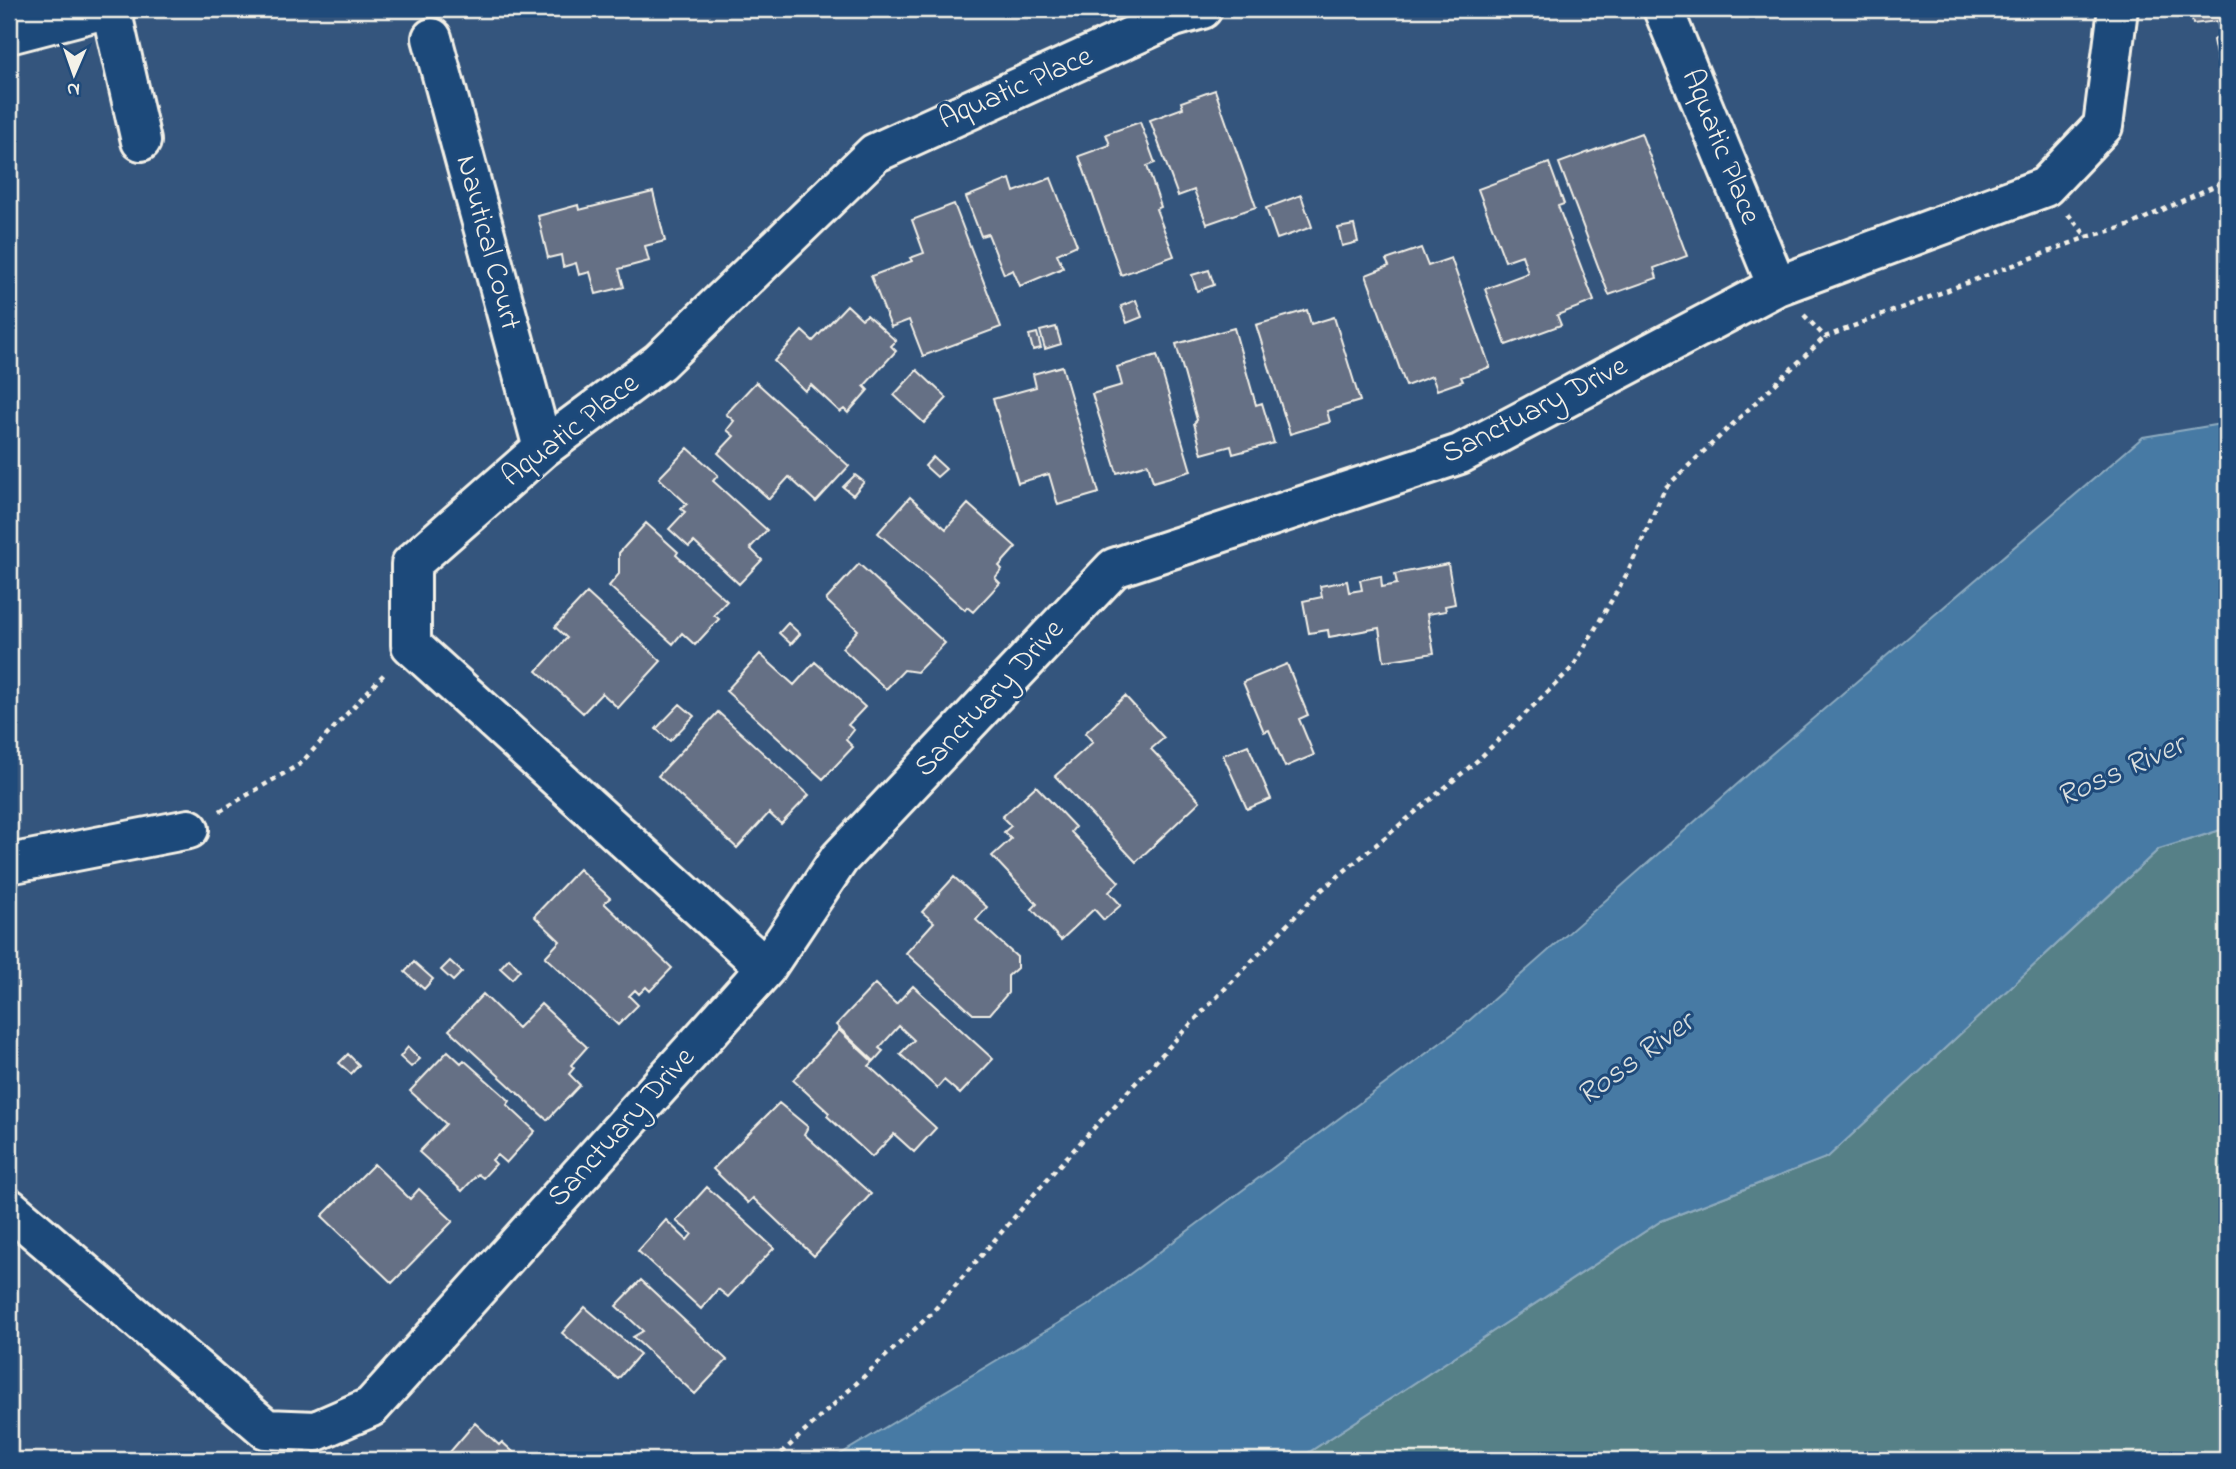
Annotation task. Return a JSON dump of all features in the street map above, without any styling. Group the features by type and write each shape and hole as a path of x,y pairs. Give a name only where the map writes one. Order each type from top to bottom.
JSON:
{"street":[{"path":"9,34 104,9"},
{"path":"111,9 141,141"},
{"name":"Aquatic Place","path":"411,645 411,564 543,448 659,362 875,153 1174,17 1202,9"},
{"name":"Aquatic Place","path":"1663,9 1777,286"},
{"name":"Sanctuary Drive","path":"9,1208 262,1445 316,1431 371,1406 766,968 839,859 1114,568 1460,454 1777,286 2045,187 2103,126 2118,9"},
{"name":"Nautical Court","path":"432,38 543,448"},
{"path":"411,645 766,968"},
{"path":"9,864 189,829"}],"path":[{"path":"774,1460 930,1315 1056,1169 1181,1034 1318,894 1478,760 1573,667 1628,572 1665,488 1825,337 2087,237 2128,226 2227,180"},
{"path":"2045,187 2087,237"},
{"path":"1777,286 1825,337"},
{"path":"189,829 300,764 411,645"}],"green space":[{"path":"2227,828 2227,1460 1297,1460 1661,1221 1828,1157 2159,849"}],"water":[{"name":"Ross River","path":"2227,423 2227,828 2159,849 1828,1157 1661,1221 1297,1460 831,1460 1087,1306 1463,1026 1768,757 2143,437"}],"building":[{"path":"2190,9 2227,9 2227,78 2221,79 2213,40 2220,37 2217,21 2193,24"},
{"path":"1215,90 1256,207 1207,224 1194,190 1178,196 1150,120 1183,108 1181,102"},
{"path":"1140,122 1155,163 1147,166 1161,207 1156,209 1174,256 1121,275 1079,156 1110,145 1106,134"},
{"path":"1641,133 1687,256 1654,268 1657,278 1609,295 1559,163"},
{"path":"1549,163 1564,204 1558,206 1594,301 1557,315 1561,325 1506,345 1485,289 1528,273 1522,255 1505,261 1478,189"},
{"path":"1051,178 1077,245 1057,254 1063,268 1020,286 1013,270 1004,274 988,234 981,236 966,197 1010,179 1014,192"},
{"path":"653,192 665,241 645,246 649,261 619,269 624,287 596,294 590,272 579,275 576,263 563,267 561,255 548,258 538,216 578,205 579,210"},
{"path":"1301,195 1312,227 1277,239 1266,208"},
{"path":"954,204 1001,327 923,356 909,320 891,327 871,276 912,261 910,258 924,253 912,220"},
{"path":"1354,225 1358,242 1342,246 1338,228"},
{"path":"1421,248 1428,266 1451,258 1490,367 1461,377 1463,381 1437,390 1432,376 1406,386 1366,275 1389,266 1386,260"},
{"path":"1209,270 1214,285 1197,291 1192,275"},
{"path":"1136,300 1142,317 1127,323 1121,306"},
{"path":"847,305 862,319 867,315 896,341 891,346 896,351 864,386 868,390 848,413 844,409 840,412 811,385 805,391 774,361 802,331 813,341"},
{"path":"1307,310 1311,324 1334,317 1360,401 1327,411 1330,422 1290,434 1256,325"},
{"path":"1056,327 1061,344 1045,349 1040,331"},
{"path":"1234,328 1256,405 1262,403 1274,443 1233,454 1231,446 1202,454 1194,423 1197,420 1176,344"},
{"path":"1037,333 1041,348 1033,350 1029,335"},
{"path":"1157,355 1191,471 1153,482 1148,464 1117,473 1092,394 1122,385 1117,367"},
{"path":"1062,366 1099,493 1058,505 1049,474 1018,483 993,399 1036,387 1033,374"},
{"path":"917,370 947,398 924,423 894,395"},
{"path":"756,382 849,466 816,502 789,477 769,499 718,453 734,436 727,430 734,421 726,414"},
{"path":"688,448 718,475 713,481 767,530 750,548 762,560 739,584 694,542 689,547 669,529 685,512 681,509 687,504 659,478"},
{"path":"933,457 946,469 937,477 925,466"},
{"path":"855,475 864,482 853,495 843,487"},
{"path":"910,497 946,529 968,504 1016,547 999,566 1002,569 995,578 1000,583 973,612 967,607 965,610 878,533"},
{"path":"646,523 678,552 676,555 727,601 714,615 719,619 695,645 682,633 673,644 609,586 619,574 619,553"},
{"path":"859,564 945,643 917,672 904,670 886,689 842,648 858,630 826,600"},
{"path":"1448,564 1455,604 1445,606 1446,611 1427,614 1434,653 1384,661 1379,628 1329,637 1328,630 1309,633 1303,601 1322,597 1320,586 1347,581 1349,592 1362,590 1360,580 1381,576 1382,587 1397,584 1395,574"},
{"path":"587,593 661,661 618,708 602,693 583,713 537,671 567,638 555,627"},
{"path":"788,623 800,634 791,644 779,633"},
{"path":"760,654 794,685 815,662 865,707 848,725 854,730 846,740 853,747 823,779 726,691"},
{"path":"1287,664 1308,715 1299,719 1314,755 1285,767 1269,730 1264,732 1243,682"},
{"path":"1125,696 1164,738 1151,749 1200,801 1136,862 1055,776 1093,742 1085,733"},
{"path":"680,704 694,716 670,741 656,729"},
{"path":"718,712 809,795 781,824 769,813 737,848 658,776"},
{"path":"1248,745 1271,799 1247,809 1223,755"},
{"path":"1036,786 1075,827 1071,832 1119,882 1109,892 1121,905 1104,920 1094,909 1061,940 1032,909 1037,904 992,856 1011,839 1004,832 1011,826 1002,817"},
{"path":"579,869 610,898 604,903 672,968 650,991 646,987 639,994 635,990 629,996 638,1005 618,1025 545,957 560,941 534,916"},
{"path":"954,877 987,907 976,920 1017,957 1017,968 1008,976 1008,993 990,1014 973,1014 906,953 934,922 922,912"},
{"path":"509,958 520,970 512,979 500,968"},
{"path":"450,961 462,972 453,981 441,970"},
{"path":"414,962 433,979 424,989 405,972"},
{"path":"875,984 896,1004 913,986 993,1059 960,1094 944,1080 937,1088 900,1054 914,1040 899,1026 879,1048 883,1051 874,1061 836,1025"},
{"path":"483,994 518,1028 541,1004 587,1047 571,1065 574,1068 569,1074 580,1085 547,1120 449,1030"},
{"path":"839,1030 873,1062 869,1066 936,1128 914,1152 894,1134 872,1157 793,1080"},
{"path":"408,1047 420,1059 411,1067 400,1057"},
{"path":"448,1051 461,1063 464,1060 510,1101 507,1105 535,1131 506,1163 497,1155 492,1160 496,1164 483,1178 478,1174 462,1191 419,1152 446,1124 410,1091"},
{"path":"348,1054 359,1065 351,1074 339,1063"},
{"path":"779,1103 808,1127 804,1134 871,1194 814,1256 753,1198 748,1203 713,1169"},
{"path":"374,1164 410,1199 419,1189 453,1221 392,1283 322,1216"},
{"path":"707,1187 774,1248 728,1297 718,1289 701,1309 638,1251 666,1220 687,1240 692,1234 676,1221"},
{"path":"641,1280 727,1360 695,1394 633,1337 643,1331 616,1306"},
{"path":"585,1307 640,1354 618,1379 562,1333"},
{"path":"475,1423 499,1445 502,1442 522,1460 443,1460"}]}
